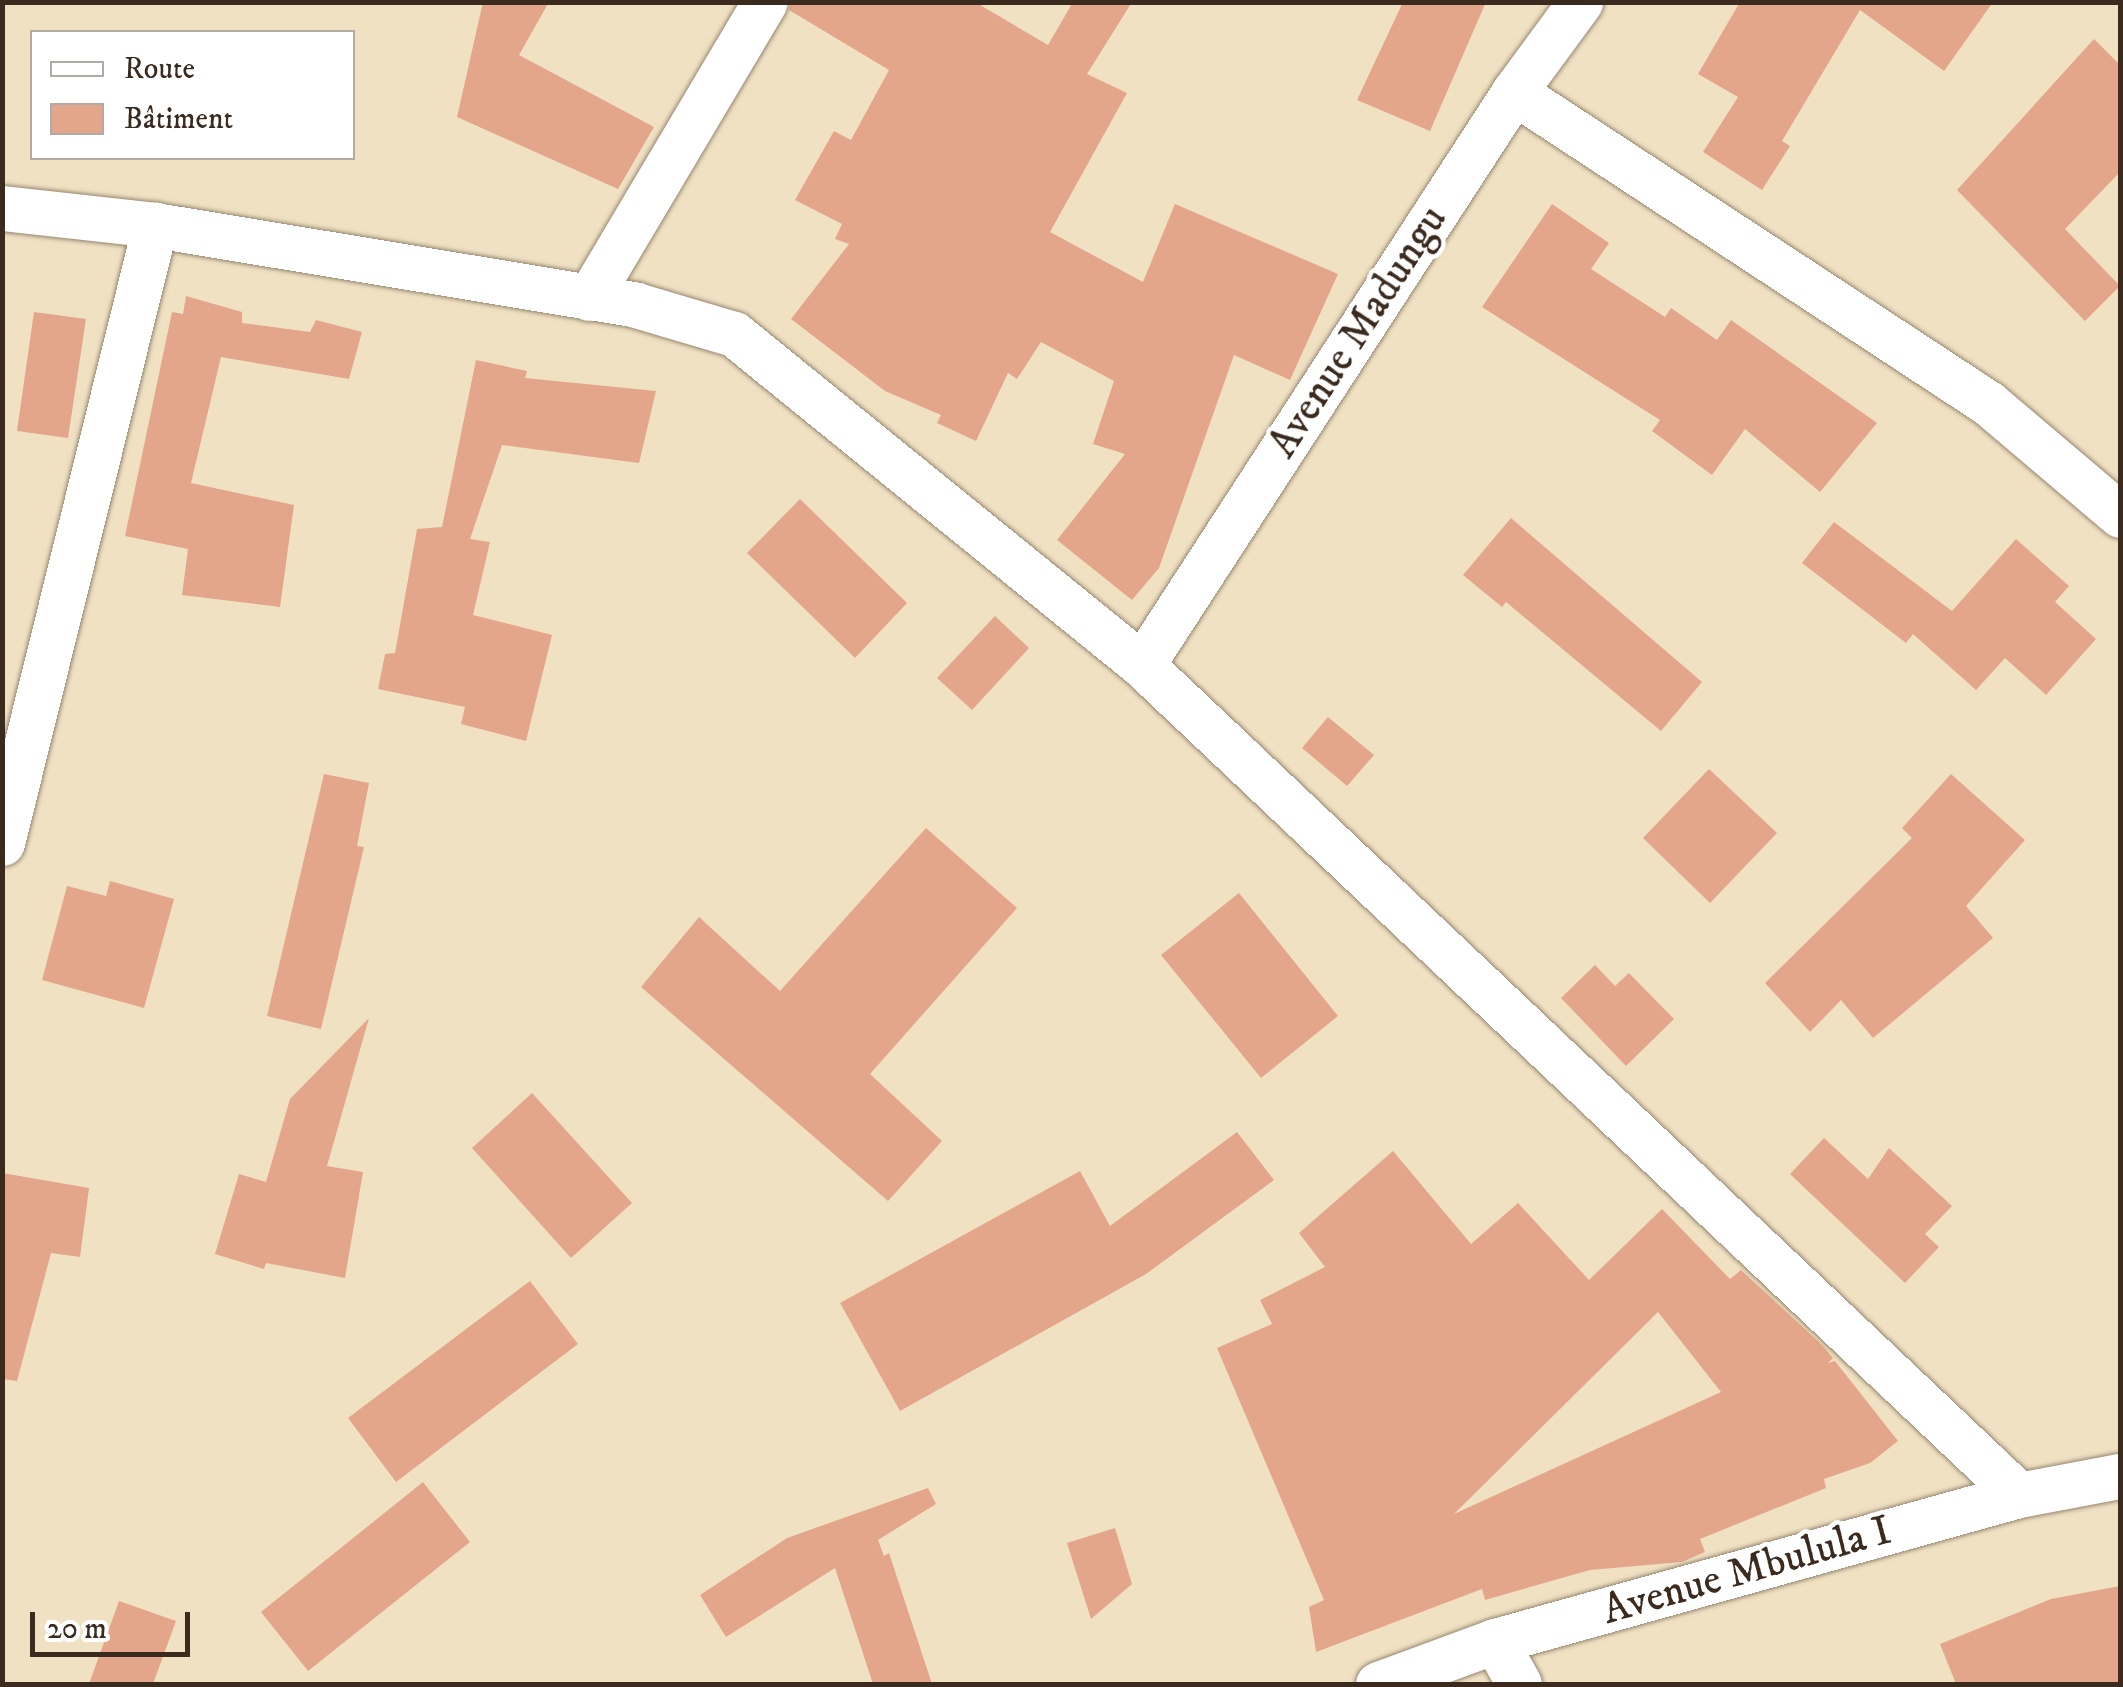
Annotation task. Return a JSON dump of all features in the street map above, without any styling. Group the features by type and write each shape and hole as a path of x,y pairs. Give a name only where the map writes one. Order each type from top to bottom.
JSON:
{"street":[{"path":"589,298 765,2"},
{"name":"Avenue Madungu","path":"1142,664 1514,92 1580,2"},
{"path":"1514,92 1988,403 2120,515"},
{"path":"2,208 155,225 589,298 701,322 758,350 1142,664 2020,1495"},
{"path":"2,843 155,225"},
{"name":"Avenue Mbulula I","path":"1378,1684 1495,1641 2020,1495 2120,1476"},
{"path":"1495,1641 1519,1684"}],"building":[{"path":"483,2 549,2 519,55 654,127 618,189 457,117"},
{"path":"791,2 975,2 1048,45 1073,2 1132,2 1087,74 1127,93 1050,232 1143,282 1175,204 1338,274 1290,380 1234,355 1159,568 1132,600 1057,540 1125,454 1093,444 1114,381 1041,342 1017,379 1008,373 976,441 937,423 941,415 885,391 791,319 849,244 835,239 842,224 795,200 834,131 851,140 889,70 789,10"},
{"path":"1403,2 1486,2 1430,131 1357,100"},
{"path":"1740,2 1993,2 1944,71 1860,10 1782,141 1790,146 1762,190 1703,152 1738,97 1698,74"},
{"path":"2094,39 2120,65 2120,172 2065,229 2120,286 2085,321 1957,190"},
{"path":"1552,204 1609,243 1591,269 1665,317 1671,308 1717,340 1731,320 1877,423 1820,492 1745,429 1712,475 1652,431 1660,420 1482,307"},
{"path":"186,296 242,312 242,323 310,332 316,320 362,332 349,379 221,357 191,483 294,505 280,607 182,595 188,549 125,536 172,312 183,314"},
{"path":"34,312 86,319 68,438 17,431"},
{"path":"476,360 527,371 525,378 656,391 639,463 502,445 470,539 490,542 473,615 552,635 526,741 461,724 465,707 378,689 385,654 395,653 417,529 442,527"},
{"path":"800,499 907,603 855,658 747,553"},
{"path":"1511,518 1702,682 1661,731 1506,602 1502,607 1463,575"},
{"path":"1834,522 1952,611 2016,539 2069,586 2055,602 2096,639 2046,695 2005,658 1976,690 1913,634 1906,643 1802,563"},
{"path":"995,616 1029,648 972,710 937,678"},
{"path":"1328,717 1374,755 1347,786 1302,748"},
{"path":"1709,769 1777,833 1710,903 1643,838"},
{"path":"324,774 369,783 357,846 364,847 321,1029 267,1016"},
{"path":"1951,774 2025,840 1966,906 1993,938 1873,1038 1841,1000 1810,1032 1765,983 1912,838 1902,828"},
{"path":"926,828 1017,908 870,1074 942,1141 888,1201 641,987 699,917 780,991"},
{"path":"110,881 174,899 144,1008 42,980 67,886 106,896"},
{"path":"1239,893 1338,1016 1261,1078 1161,955"},
{"path":"1595,965 1615,986 1629,973 1674,1019 1626,1066 1561,998"},
{"path":"369,1018 327,1166 363,1172 345,1278 266,1263 264,1269 215,1254 239,1174 266,1182 290,1099"},
{"path":"532,1093 632,1203 571,1258 472,1148"},
{"path":"1237,1132 1274,1180 1146,1274 900,1411 840,1303 1080,1171 1110,1226"},
{"path":"1824,1138 1868,1179 1889,1148 1952,1206 1925,1234 1939,1247 1905,1283 1790,1174"},
{"path":"1393,1151 1471,1244 1518,1203 1589,1280 1662,1209 1730,1279 1741,1270 1821,1344 1833,1358 1828,1363 1835,1361 1898,1441 1870,1463 1824,1479 1826,1488 1700,1539 1705,1552 1682,1562 1590,1570 1485,1600 1482,1589 1316,1652 1309,1607 1324,1600 1217,1348 1272,1324 1260,1300 1325,1267 1299,1233","holes":["1658,1312 1721,1392 1454,1514"]},
{"path":"2,1173 89,1188 80,1257 51,1253 17,1381 2,1379"},
{"path":"530,1281 578,1344 396,1482 348,1418"},
{"path":"423,1482 470,1542 308,1671 261,1612"},
{"path":"928,1488 936,1504 878,1540 884,1556 889,1553 932,1684 873,1684 835,1568 726,1637 700,1595 787,1538"},
{"path":"1115,1528 1132,1584 1091,1619 1067,1543"},
{"path":"2120,1586 2120,1684 1956,1684 1940,1644 2051,1599"},
{"path":"119,1601 176,1621 153,1684 89,1684"}]}
